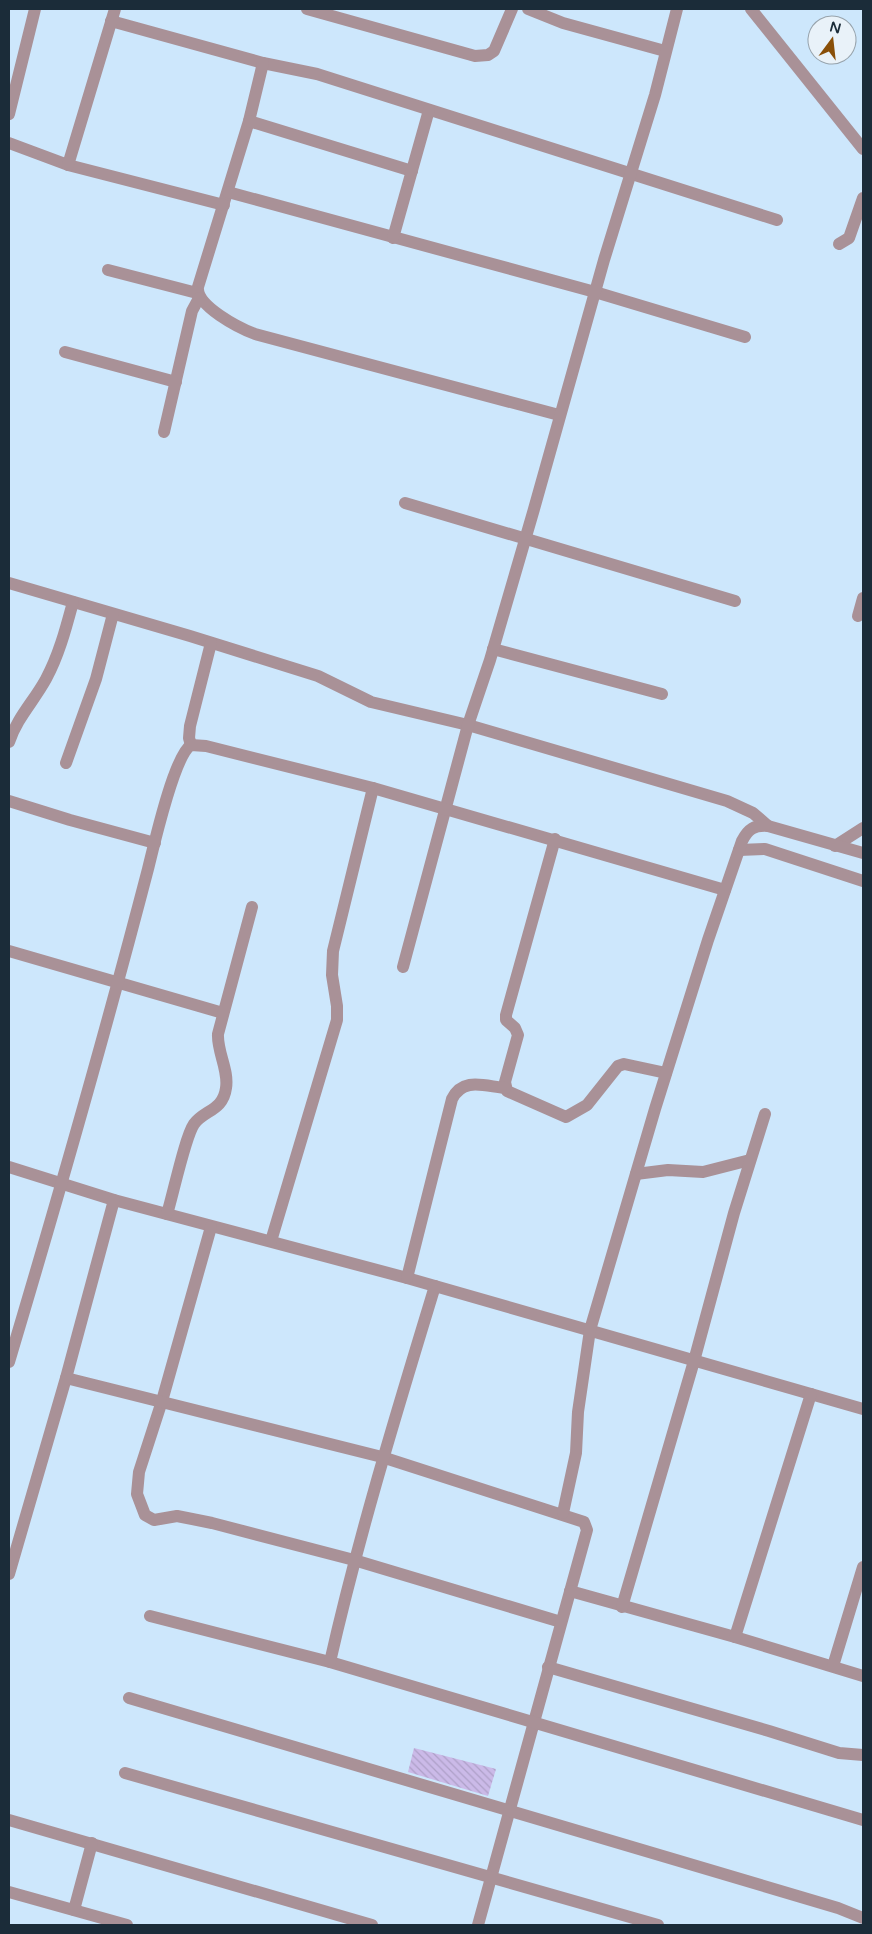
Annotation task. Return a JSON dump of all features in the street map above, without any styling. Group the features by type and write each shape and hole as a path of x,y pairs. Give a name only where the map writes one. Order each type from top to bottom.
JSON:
{"street":[{"path":"9,114 35,9"},
{"path":"307,9 475,56 488,55 494,51 512,9"},
{"path":"528,9 563,23 665,52"},
{"path":"403,967 468,724 493,649 526,538 559,415 630,172 655,95 677,9"},
{"path":"751,9 863,149"},
{"path":"68,165 113,15 263,63 316,74 778,220"},
{"path":"164,432 192,311 249,121 263,63"},
{"path":"393,238 429,110"},
{"path":"249,121 412,171"},
{"path":"9,143 68,165 224,205"},
{"path":"228,192 595,292 745,337"},
{"path":"839,244 848,238 863,198"},
{"path":"108,270 198,296 204,304 255,334 559,415"},
{"path":"65,352 176,382"},
{"path":"405,502 735,601"},
{"path":"9,584 211,642 318,676 371,702 468,724 727,801 753,813 768,826"},
{"path":"858,616 863,598"},
{"path":"9,742 19,717 34,699 46,678 64,635 73,602"},
{"path":"66,763 96,679 113,614"},
{"path":"9,1362 62,1185 155,843 181,758 191,745 189,732 211,642"},
{"path":"493,649 662,694"},
{"path":"191,745 206,746 373,788 725,890"},
{"path":"271,1241 337,1020 338,1013 332,975 333,951 373,788"},
{"path":"9,801 155,843"},
{"path":"563,1513 575,1459 578,1412 590,1330 666,1073 725,890 746,832 752,828 768,826 863,853"},
{"path":"834,846 863,828"},
{"path":"505,1088 518,1035 515,1028 506,1020 506,1014 555,840"},
{"path":"739,850 765,850 863,881"},
{"path":"167,1214 192,1126 217,1107 225,1093 227,1081 218,1044 223,1013 252,907"},
{"path":"9,951 223,1013"},
{"path":"406,1278 452,1099 460,1086 469,1084 505,1088 510,1094 566,1117 587,1105 618,1066 624,1064 666,1073"},
{"path":"622,1607 694,1361 726,1240 765,1114"},
{"path":"636,1174 668,1170 703,1172 750,1160"},
{"path":"9,1167 114,1200 435,1286 863,1409"},
{"path":"9,1574 66,1378 114,1200"},
{"path":"211,1227 162,1401 139,1472 137,1494 145,1515 154,1520 172,1516 193,1518 354,1560 561,1622"},
{"path":"330,1662 354,1560 382,1457 435,1286"},
{"path":"66,1378 382,1457 563,1513 581,1519 587,1525 478,1925"},
{"path":"735,1637 811,1394"},
{"path":"833,1666 863,1567"},
{"path":"570,1592 735,1637 863,1676"},
{"path":"150,1616 330,1662 863,1820"},
{"path":"548,1667 770,1730 839,1753 863,1755"},
{"path":"129,1698 863,1918"},
{"path":"125,1774 658,1925"},
{"path":"9,1820 372,1925"},
{"path":"74,1910 92,1844"},
{"path":"9,1892 127,1925"}],"building":[{"path":"414,1748 496,1769 488,1796 408,1772"}]}
